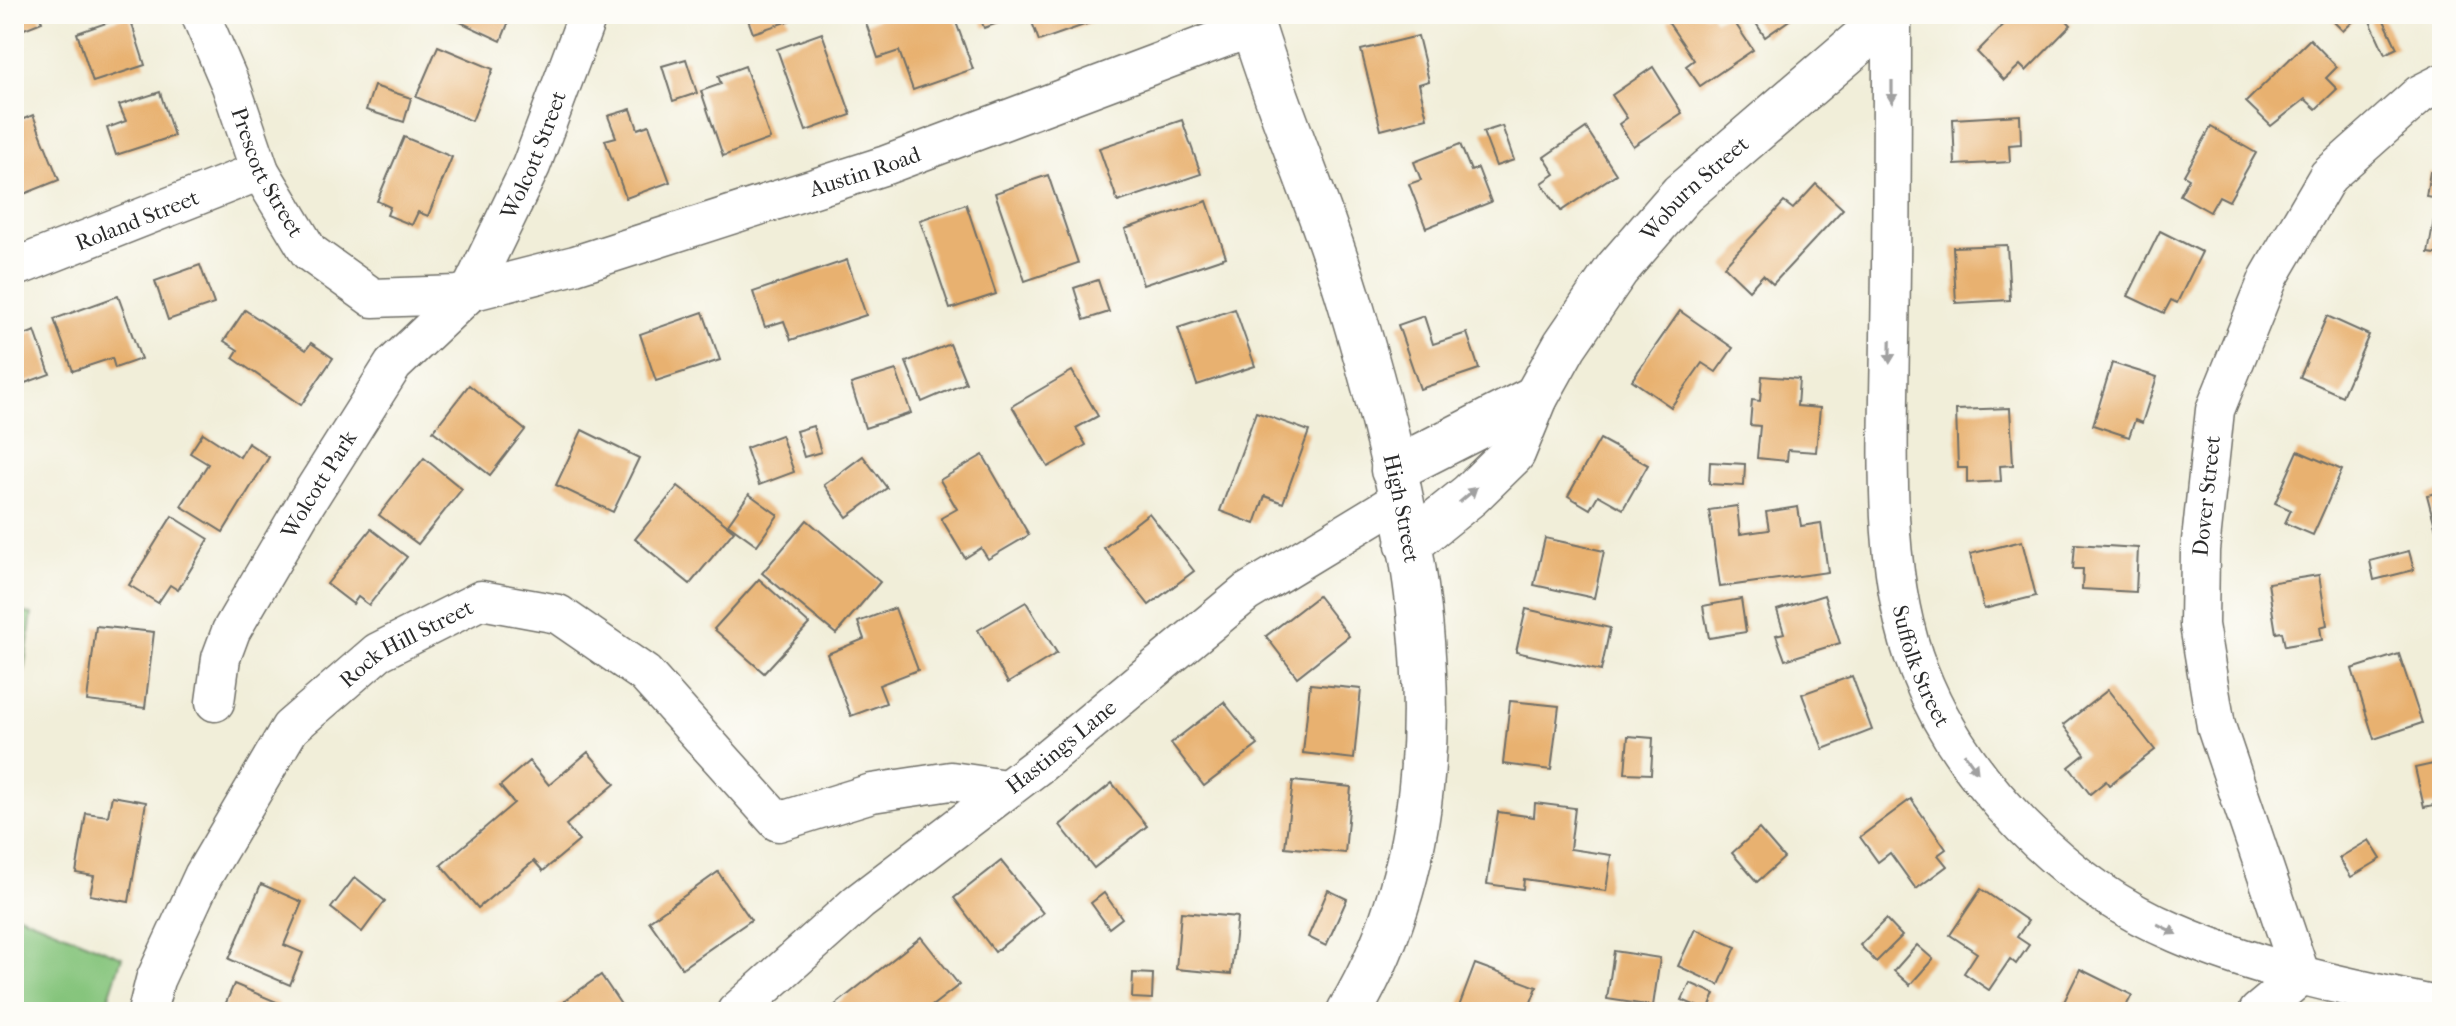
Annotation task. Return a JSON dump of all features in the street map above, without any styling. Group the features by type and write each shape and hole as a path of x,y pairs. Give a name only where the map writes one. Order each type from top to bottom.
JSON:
{"main road":[{"name":"Woburn Street","path":"1408,545 1513,453 1536,397 1565,345 1617,269 1682,194 1892,14"},
{"name":"High Street","path":"1251,20 1351,305 1397,484 1422,631 1427,724 1420,803 1404,890 1373,971 1349,1012"},
{"path":"1397,484 1536,397"}],"street":[{"name":"Prescott Street","path":"200,14 231,86 260,171 309,252 373,298 470,292"},
{"name":"Wolcott Street","path":"470,292 531,166 588,14"},
{"name":"Suffolk Street","path":"1892,14 1892,513 1899,597 1918,671 1959,748 2013,820 2112,899 2173,933 2301,976 2442,1007"},
{"name":"Austin Road","path":"470,292 575,265 886,165 1251,20"},
{"name":"Dover Street","path":"2301,976 2216,726 2199,625 2200,550 2215,410 2269,277 2328,176 2420,94 2442,83"},
{"name":"Roland Street","path":"14,268 260,171"},
{"name":"Wolcott Park","path":"215,702 221,658 231,631 304,506 393,365 470,292"},
{"name":"Hastings Lane","path":"736,1012 859,902 1006,789 1246,593 1397,484"},
{"name":"Rock Hill Street","path":"147,1012 155,980 203,876 290,728 378,652 481,600 558,614 645,674 778,822 872,793 951,781 1006,789"},
{"path":"2258,1012 2301,976"}],"green space":[{"path":"14,611 32,614 14,739"},
{"path":"14,913 122,957 104,1012 14,1012"}],"building":[{"path":"14,14 39,14 42,22 14,33"},
{"path":"266,14 292,14 269,23"},
{"path":"443,14 512,14 501,41"},
{"path":"746,14 786,14 789,21 753,33"},
{"path":"891,14 953,14 973,69 913,90 899,51 878,58 866,23"},
{"path":"979,14 1023,14 984,28"},
{"path":"1029,14 1115,14 1039,41"},
{"path":"1680,14 1711,14 1715,20 1729,14 1753,50 1700,86 1686,66 1694,60 1668,22"},
{"path":"1750,14 1798,14 1765,37"},
{"path":"2014,14 2061,14 2071,25 2026,71 2020,65 2004,80 1977,52"},
{"path":"2326,14 2361,14 2343,31"},
{"path":"2381,14 2397,48 2385,54 2369,19"},
{"path":"129,15 145,65 93,82 77,33"},
{"path":"822,33 851,115 806,131 777,49"},
{"path":"1418,36 1429,81 1419,84 1427,118 1381,130 1361,50"},
{"path":"2310,39 2337,67 2326,78 2337,89 2316,109 2305,99 2271,126 2246,102"},
{"path":"438,46 493,69 472,121 416,97"},
{"path":"686,59 697,93 673,101 662,66"},
{"path":"745,66 770,139 723,156 701,91 721,84 718,76"},
{"path":"1653,67 1682,113 1633,146 1619,124 1627,118 1612,95"},
{"path":"374,86 411,98 404,122 366,110"},
{"path":"160,92 174,136 116,155 107,128 126,121 119,105"},
{"path":"631,109 638,129 649,125 670,182 626,198 605,140 616,137 608,116"},
{"path":"33,115 59,180 14,198 14,123"},
{"path":"2020,115 2021,144 2009,145 2010,162 1955,165 1953,119"},
{"path":"1182,120 1201,174 1118,202 1099,148"},
{"path":"1502,126 1514,160 1496,166 1483,132"},
{"path":"2211,127 2256,153 2229,201 2219,196 2210,212 2180,195 2189,178 2184,175"},
{"path":"1586,128 1616,174 1561,211 1542,183 1555,174 1544,157"},
{"path":"404,137 452,157 428,216 418,212 412,225 387,215 390,207 377,201"},
{"path":"1460,144 1471,171 1478,168 1491,202 1426,228 1409,184 1421,180 1414,162"},
{"path":"2430,172 2442,174 2442,255 2428,253 2438,198 2426,196"},
{"path":"1048,175 1078,263 1025,281 995,193"},
{"path":"1816,184 1843,209 1773,284 1763,275 1749,290 1724,266 1784,202 1793,209"},
{"path":"1207,201 1226,257 1143,285 1125,229"},
{"path":"966,204 996,294 950,309 920,220"},
{"path":"2160,231 2202,252 2177,303 2171,300 2164,313 2128,296"},
{"path":"2007,245 2010,300 1956,303 1953,247"},
{"path":"847,260 866,315 791,340 784,321 765,327 753,292"},
{"path":"200,265 214,304 168,320 155,281"},
{"path":"1098,280 1109,312 1084,320 1074,288"},
{"path":"118,296 141,359 115,368 112,358 73,371 54,319"},
{"path":"1235,309 1255,366 1197,385 1178,328"},
{"path":"245,310 306,350 311,343 333,358 301,405 233,358 238,350 224,341"},
{"path":"1680,311 1733,348 1716,372 1702,363 1671,407 1632,380"},
{"path":"703,312 720,360 656,381 640,334"},
{"path":"1424,316 1433,344 1467,333 1479,369 1420,389 1398,325"},
{"path":"2327,316 2369,335 2342,396 2300,377"},
{"path":"35,331 50,374 14,387 14,339"},
{"path":"950,344 966,383 922,402 906,362"},
{"path":"2112,363 2157,377 2142,423 2135,420 2129,437 2093,425"},
{"path":"896,370 911,413 865,428 851,384"},
{"path":"1072,371 1098,416 1076,428 1086,445 1048,467 1012,406"},
{"path":"1762,376 1799,379 1797,406 1820,408 1816,452 1788,450 1787,461 1757,458 1760,426 1750,425 1752,400 1760,401"},
{"path":"469,385 525,430 490,475 433,431"},
{"path":"2010,408 2013,465 2000,466 2001,481 1967,483 1967,468 1958,468 1956,410"},
{"path":"1256,412 1309,431 1283,503 1265,496 1255,524 1220,511"},
{"path":"813,426 821,452 804,457 796,431"},
{"path":"582,430 639,458 613,512 556,485"},
{"path":"203,433 240,457 248,443 269,457 223,532 181,506 208,464 190,453"},
{"path":"781,435 794,472 759,485 746,448"},
{"path":"1600,439 1648,465 1623,509 1598,495 1590,509 1568,496"},
{"path":"2298,451 2342,470 2313,535 2285,523 2291,510 2275,503"},
{"path":"983,455 1029,535 988,559 981,548 965,558 941,518 957,509 940,480"},
{"path":"863,456 887,488 847,517 824,485"},
{"path":"424,458 462,489 418,544 379,515"},
{"path":"1710,462 1745,464 1744,486 1709,484"},
{"path":"678,486 734,531 690,584 635,539"},
{"path":"2442,492 2442,549 2441,549 2427,495"},
{"path":"749,494 778,515 757,545 728,524"},
{"path":"1737,506 1740,534 1769,530 1766,512 1798,507 1801,526 1821,523 1828,572 1720,587 1709,510"},
{"path":"1149,513 1194,571 1149,605 1104,548"},
{"path":"172,516 209,539 178,590 170,585 158,603 129,585"},
{"path":"807,520 880,582 836,634 762,573"},
{"path":"371,529 407,557 369,605 358,597 353,604 327,584"},
{"path":"1545,538 1604,551 1594,598 1534,585"},
{"path":"2022,541 2036,596 1984,609 1970,554"},
{"path":"2075,544 2138,548 2136,592 2082,589 2083,569 2073,569"},
{"path":"2409,551 2414,570 2374,580 2370,561"},
{"path":"2319,575 2327,625 2320,627 2322,640 2285,646 2282,632 2276,633 2268,583"},
{"path":"759,579 809,624 764,673 714,629"},
{"path":"1824,595 1840,643 1785,660 1776,635 1784,633 1777,610"},
{"path":"1318,596 1349,636 1297,677 1266,636"},
{"path":"1741,599 1746,632 1709,638 1703,606"},
{"path":"1026,602 1057,653 1008,683 978,630"},
{"path":"895,608 918,670 879,685 886,703 851,716 827,654 864,639 858,622"},
{"path":"1526,609 1610,628 1601,671 1516,652"},
{"path":"96,626 154,632 145,708 87,701"},
{"path":"2399,654 2422,723 2374,739 2352,669"},
{"path":"1852,676 1872,730 1823,749 1802,694"},
{"path":"1310,684 1361,689 1354,759 1303,753"},
{"path":"2108,690 2155,750 2109,785 2106,781 2090,794 2069,767 2085,754 2063,725"},
{"path":"1510,701 1559,706 1551,770 1503,764"},
{"path":"1224,702 1258,745 1204,786 1171,743"},
{"path":"1628,736 1653,738 1651,774 1625,773"},
{"path":"588,752 615,784 566,825 579,841 543,871 534,861 478,908 441,865 514,803 500,786 529,761 549,785"},
{"path":"2442,762 2441,813 2439,804 2424,807 2415,768"},
{"path":"1293,781 1351,787 1345,853 1285,847"},
{"path":"1112,783 1147,826 1094,868 1060,825"},
{"path":"112,796 146,802 129,902 90,895 94,876 76,873 86,813 108,816"},
{"path":"1911,799 1946,849 1938,855 1947,866 1916,889 1890,853 1878,862 1860,837"},
{"path":"1535,803 1575,808 1570,849 1611,855 1606,891 1524,879 1523,889 1487,884 1498,812 1534,817"},
{"path":"1759,829 1784,858 1757,882 1732,853"},
{"path":"2369,840 2381,859 2351,877 2339,858"},
{"path":"1001,861 1043,913 995,952 954,898"},
{"path":"718,872 751,920 682,968 649,921"},
{"path":"355,877 385,901 362,932 331,908"},
{"path":"261,884 302,902 284,945 303,953 290,985 229,959"},
{"path":"1981,889 2028,921 2017,937 2029,945 2016,964 2010,959 1989,990 1964,973 1977,953 1950,935"},
{"path":"1328,890 1347,899 1326,946 1308,937"},
{"path":"1104,893 1122,918 1109,928 1091,903"},
{"path":"1181,912 1237,917 1231,974 1176,969"},
{"path":"1886,919 1902,936 1876,962 1860,945"},
{"path":"1695,929 1736,947 1719,985 1678,966"},
{"path":"921,937 959,985 924,1012 833,1012 830,1009"},
{"path":"1917,945 1933,959 1910,985 1894,971"},
{"path":"1614,951 1660,958 1653,1006 1607,999"},
{"path":"1475,964 1537,987 1527,1012 1457,1012"},
{"path":"2080,969 2132,995 2123,1012 2059,1012"},
{"path":"1133,973 1153,974 1152,999 1132,998"},
{"path":"601,975 626,1012 549,1012"},
{"path":"1690,983 1715,994 1708,1011 1682,1000"},
{"path":"234,984 279,1003 275,1012 222,1012"}]}
